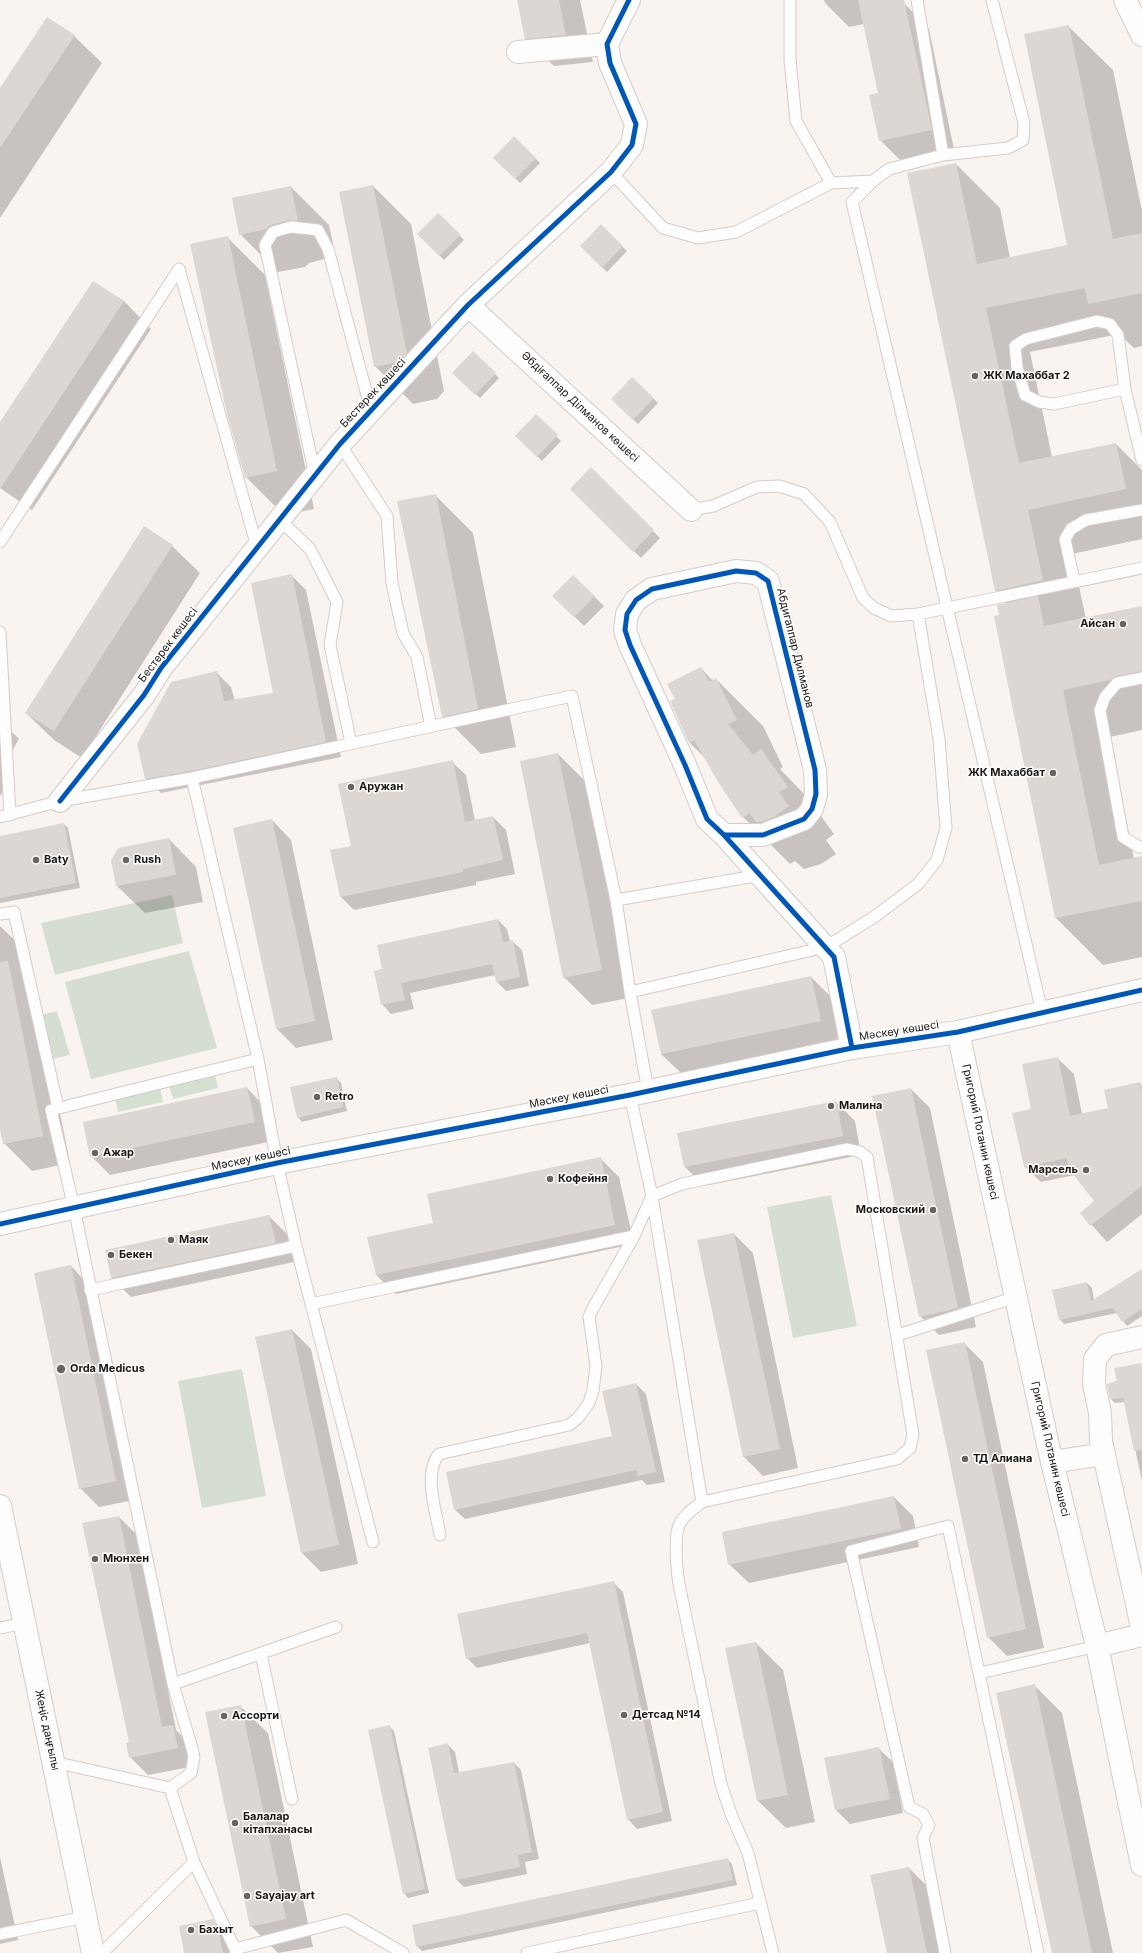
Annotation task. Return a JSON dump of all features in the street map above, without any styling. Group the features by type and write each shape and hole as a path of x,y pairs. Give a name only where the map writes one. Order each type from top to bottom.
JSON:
{"street":[{"path":"518,52 607,44 629,0"},
{"path":"1125,0 1142,34"},
{"name":"Бестерек көшесі","path":"60,801 144,695 160,668 340,444 468,305 611,172 632,145 636,124 610,63 607,44"},
{"name":"Әбдіғаппар Ділманов көшесі","path":"468,305 691,510"},
{"name":"Абдигаппар Дилманов","path":"736,571 756,572 768,581 815,770 816,794 812,809 804,819 763,835 724,834 707,819 685,765 630,645 625,630 627,614 636,600 652,589 736,571"},
{"path":"724,834 834,957 852,1048"},
{"name":"Мәскеу көшесі","path":"0,1224 277,1163 639,1093 852,1048 958,1032 1142,990"},
{"name":"Григорий Потанин көшесі","path":"958,1032 1052,1462 1097,1646 1142,1865"},
{"path":"1142,1337 1106,1345 1095,1358 1094,1384 1100,1413 1101,1442 1142,1627"},
{"path":"1052,1462 1104,1454"},
{"name":"Жеңіс даңғылы","path":"0,1506 93,1953"},
{"path":"1097,1646 1142,1635"}],"lane":[{"path":"790,0 790,60 796,122 831,183"},
{"path":"917,0 943,155"},
{"path":"992,0 1024,123 1023,140 1008,148 943,155 889,169 873,181 852,202 1042,1012"},
{"path":"611,172 663,228 698,238 736,232 831,183 873,181"},
{"path":"315,476 265,245 273,232 291,227 318,230 328,249 371,410"},
{"path":"0,542 179,269 256,547"},
{"path":"1125,389 1054,404 1039,402 1025,395 1017,368 1014,346 1026,339 1097,321 1110,324 1118,335 1125,389 1142,460"},
{"path":"340,444 387,516 392,583 403,633 418,657 431,726"},
{"path":"691,510 713,506 757,487 779,486 804,494 830,522 864,598 874,608 891,616 918,614 1142,568"},
{"path":"1074,581 1065,539 1071,528 1086,520 1142,510"},
{"path":"280,520 310,549 337,602 330,645 351,743"},
{"path":"630,992 826,948 874,917 918,884 937,860 946,828 939,739 918,614"},
{"path":"0,632 5,816 60,801 192,778 572,696 616,900 630,992 639,1093 652,1196 702,1502"},
{"path":"1142,678 1117,683 1105,697 1100,710 1123,837 1139,847 1142,847"},
{"path":"192,778 258,1060 277,1163 296,1246 373,1542"},
{"path":"616,900 761,875"},
{"path":"0,914 14,912 58,1108"},
{"path":"54,1762 170,1788 191,1773 194,1757 173,1684 74,1208 51,1110 258,1060"},
{"path":"440,1535 431,1479 434,1461 439,1454 568,1425 578,1418 589,1403 594,1392 596,1366 589,1317 634,1236 652,1196 682,1184 847,1149 860,1152 868,1158 913,1435 910,1448 897,1459 702,1502 688,1513 679,1525 677,1571 722,1784 731,1814 748,1853 773,1953"},
{"path":"311,1304 634,1236"},
{"path":"90,1290 296,1246"},
{"path":"898,1336 1016,1297"},
{"path":"946,1953 923,1838 929,1825 923,1814 909,1807 851,1551 948,1526 1038,1953"},
{"path":"0,1628 25,1623"},
{"path":"173,1684 336,1627"},
{"path":"980,1673 1097,1646"},
{"path":"261,1654 292,1799"},
{"path":"170,1788 194,1862 236,1951 346,1920 403,1953"},
{"path":"102,1953 194,1862"},
{"path":"527,1953 760,1903"},
{"path":"0,1934 85,1917"}],"shaded area":[{"path":"172,895 183,943 55,975 41,923"},
{"path":"189,951 217,1048 91,1079 65,982"},
{"path":"57,1011 70,1055 52,1059 41,1015"},
{"path":"831,1195 857,1326 793,1338 767,1207"},
{"path":"242,1369 266,1496 202,1508 178,1381"}],"green space":[{"path":"215,1074 218,1088 173,1099 169,1085"},
{"path":"160,1087 163,1102 118,1112 115,1097"}],"building":[{"path":"517,0 559,0 566,35 525,39"},
{"path":"858,0 904,0 932,130 879,141 869,95 878,93"},
{"path":"47,17 75,35 0,148 0,88"},
{"name":"ЖК Махаббат 2","path":"1069,25 1113,239 1142,233 1142,293 1088,304 1085,288 986,308 1019,463 1116,443 1126,489 1028,510 1043,580 995,591 907,173 956,163 977,264 1067,245 1024,34"},
{"path":"514,136 536,158 515,179 493,158"},
{"path":"373,185 407,353 399,362 374,367 339,192"},
{"path":"291,186 298,221 289,220 271,225 266,229 239,235 232,198"},
{"path":"438,213 461,235 439,256 417,234"},
{"path":"601,224 623,246 602,268 580,246"},
{"path":"228,236 277,471 245,478 226,410 190,244"},
{"path":"93,281 124,301 0,489 0,422"},
{"path":"473,351 496,373 475,395 452,373"},
{"path":"632,377 654,398 633,420 611,399"},
{"path":"536,414 558,435 537,457 515,436"},
{"path":"591,467 654,530 633,552 570,489"},
{"path":"436,494 478,709 442,717 397,501"},
{"path":"144,526 173,545 54,731 25,713"},
{"path":"292,574 326,742 191,771 145,779 137,744 171,682 217,671 224,701 273,693 251,583"},
{"path":"573,575 595,596 574,617 552,596"},
{"name":"ЖК Махаббат","path":"1038,596 1044,626 1142,606 1142,671 1116,676 1110,680 1063,690 1099,865 1142,856 1142,901 1055,918 994,616 999,615 997,605"},
{"path":"701,667 709,682 716,678 737,720 728,724 753,755 761,749 788,787 779,792 789,806 774,817 761,822 756,822 749,813 742,818 718,782 694,740 689,743 670,701 675,699 667,684"},
{"path":"558,753 602,970 563,978 520,761"},
{"path":"453,760 465,822 493,816 503,860 463,869 463,872 340,897 330,850 351,846 338,784"},
{"path":"272,819 315,1021 276,1029 233,828"},
{"name":"Baty","path":"64,823 76,883 0,898 0,836"},
{"path":"169,838 176,875 116,886 111,860 118,848"},
{"path":"498,919 503,942 513,940 520,977 496,982 492,964 401,983 405,1000 381,1005 374,971 382,969 377,945"},
{"path":"8,961 43,1136 3,1144 0,1129 0,962"},
{"path":"811,976 821,1021 661,1054 651,1010"},
{"path":"1058,1057 1070,1116 1108,1108 1104,1090 1140,1082 1142,1092 1142,1186 1090,1226 1080,1213 1094,1201 1069,1169 1067,1158 1024,1167 1012,1113 1031,1109 1022,1064"},
{"name":"Retro","path":"337,1077 343,1107 297,1118 290,1087"},
{"path":"247,1087 255,1122 90,1157 83,1122"},
{"path":"911,1088 958,1308 919,1317 872,1096"},
{"path":"836,1101 843,1136 684,1167 677,1133"},
{"path":"601,1157 615,1225 376,1275 367,1237 433,1223 427,1194"},
{"path":"269,1215 276,1243 111,1278 105,1250"},
{"path":"734,1233 780,1449 743,1457 697,1240"},
{"path":"71,1265 116,1481 79,1489 34,1273"},
{"path":"1142,1269 1142,1309 1122,1322 1113,1308 1059,1320 1052,1290 1087,1282 1091,1301"},
{"path":"292,1329 339,1545 301,1553 255,1337"},
{"path":"965,1342 1026,1629 987,1638 926,1350"},
{"path":"1142,1363 1142,1450 1134,1451 1123,1398 1110,1399 1107,1384 1117,1381 1114,1368"},
{"path":"636,1383 656,1472 637,1476 636,1470 454,1510 446,1472 612,1436 602,1391"},
{"path":"894,1496 901,1529 728,1565 722,1532"},
{"path":"119,1516 162,1727 173,1725 178,1748 129,1758 126,1743 129,1742 82,1523"},
{"path":"614,1581 663,1812 627,1820 587,1633 466,1659 457,1614"},
{"path":"756,1642 788,1795 757,1801 725,1648"},
{"path":"1035,1684 1092,1953 1052,1953 996,1693"},
{"path":"241,1705 286,1919 250,1927 205,1712"},
{"path":"390,1725 425,1889 403,1894 368,1730"},
{"path":"448,1743 454,1773 514,1762 532,1852 518,1855 520,1867 456,1880 428,1748"},
{"path":"879,1747 890,1799 835,1810 824,1758"},
{"path":"728,1858 733,1880 416,1947 412,1925"},
{"path":"909,1867 927,1953 887,1953 870,1875"},
{"path":"213,1919 218,1930 223,1953 184,1953 179,1926"}],"cycle path":[{"path":"60,801 144,695 161,668 340,444 468,305 611,172 632,145 636,124 610,63 607,44 629,0"},
{"path":"724,835 763,835 804,819 812,809 816,794 815,770 768,581 756,573 736,571 652,589 636,600 627,614 625,630 630,645 685,765 707,819 724,835 834,957 852,1048"},
{"path":"0,1224 277,1163 630,1095 852,1048 958,1032 1142,990"}],"place":[{"name":"ЖК Махаббат 2","path":"975,376"},
{"name":"Айсан","path":"1123,624"},
{"name":"ЖК Махаббат","path":"1053,773"},
{"name":"Аружан","path":"351,787"},
{"name":"Baty","path":"36,860"},
{"name":"Rush","path":"126,860"},
{"name":"Retro","path":"317,1097"},
{"name":"Малина","path":"831,1106"},
{"name":"Ажар","path":"95,1153"},
{"name":"Марсель","path":"1086,1170"},
{"name":"Кофейня","path":"550,1179"},
{"name":"Московский","path":"933,1210"},
{"name":"Маяк","path":"171,1240"},
{"name":"Бекен","path":"111,1255"},
{"name":"Orda Medicus","path":"61,1369"},
{"name":"ТД Алиана","path":"965,1459"},
{"name":"Мюнхен","path":"95,1559"},
{"name":"Детсад №14","path":"624,1715"},
{"name":"Ассорти","path":"224,1716"},
{"name":"Балалар кітапханасы","path":"235,1823"},
{"name":"Sayajay аrt","path":"247,1896"},
{"name":"Бахыт","path":"191,1930"}]}
